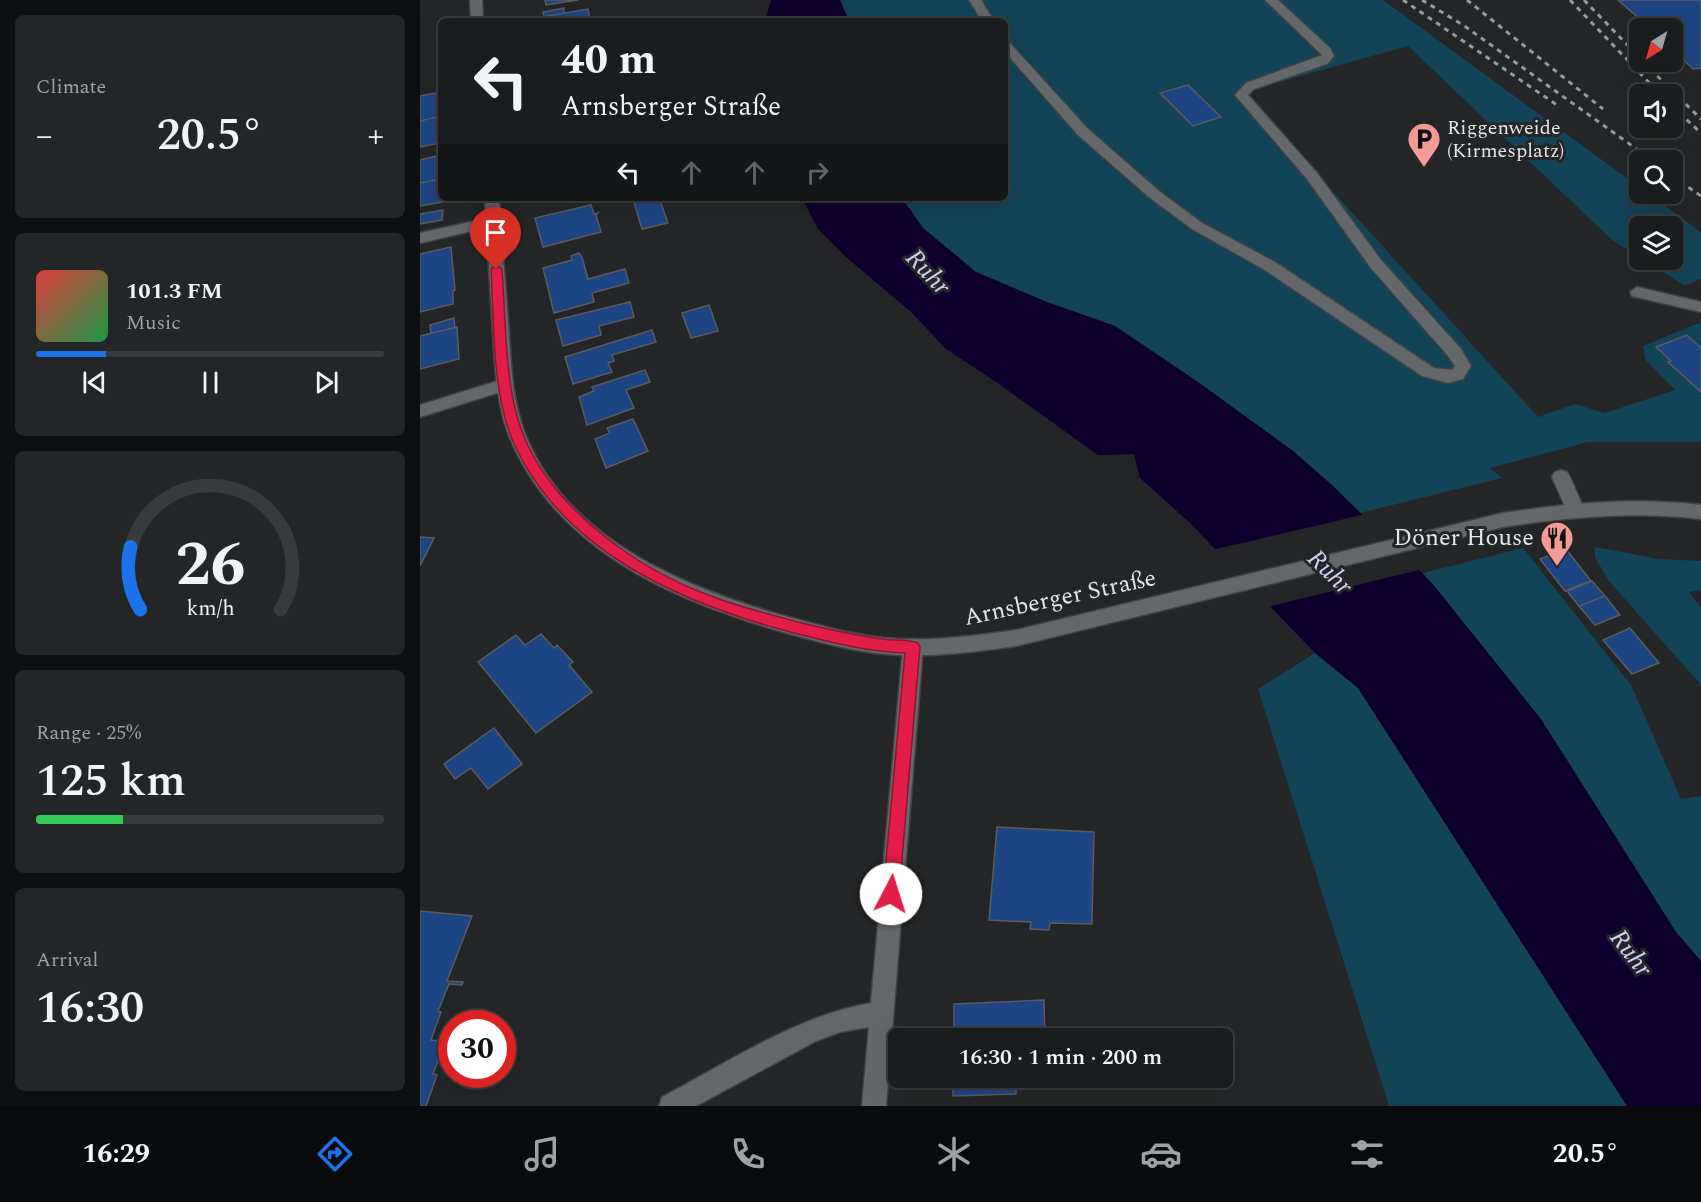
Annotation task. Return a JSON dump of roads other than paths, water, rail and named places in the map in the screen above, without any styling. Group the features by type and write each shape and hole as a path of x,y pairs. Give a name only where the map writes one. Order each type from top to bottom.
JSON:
{"street":[{"path":"476,0 477,18"},
{"path":"975,0 986,18"},
{"path":"1008,48 1083,132 1154,194 1197,226 1270,266 1428,372 1444,378 1456,375 1463,366 1455,353 1376,264 1312,176 1241,95 1250,86 1323,61 1328,56 1326,51 1271,0"},
{"name":"Arnsberger Straße","path":"492,201 504,385 518,438 541,480 561,505 585,527 636,565 663,581 705,600 754,616 884,646 961,646 1016,638 1503,520 1575,509 1636,507 1701,512"},
{"path":"420,238 493,222"},
{"path":"1637,292 1701,307"},
{"path":"420,411 504,385"},
{"path":"1561,477 1575,509"},
{"path":"874,1106 880,1013 913,647"},
{"path":"672,1106 809,1032 840,1020 880,1013"}],"water":[{"path":"771,0 840,0 848,18 766,18"},
{"name":"Ruhr","path":"804,201 904,201 923,228 976,272 1047,302 1115,326 1198,382 1293,451 1331,484 1432,583 1541,719 1676,932 1701,961 1701,1106 1627,1106 1358,688 1315,653 1190,523 1140,478 1134,454 1098,455 946,349 911,312 846,257 818,229"}],"railway":[{"path":"1403,0 1557,105"},
{"path":"1422,0 1463,25 1638,150"},
{"path":"1467,0 1603,109"},
{"path":"1570,0 1650,84"},
{"path":"1584,0 1629,47"},
{"path":"1653,72 1701,119"},
{"path":"1683,116 1701,133"},
{"path":"1683,184 1701,196"}],"place":[{"name":"Riggenweide (Kirmesplatz)","path":"1424,168"},
{"name":"Döner House","path":"1557,567"}]}
